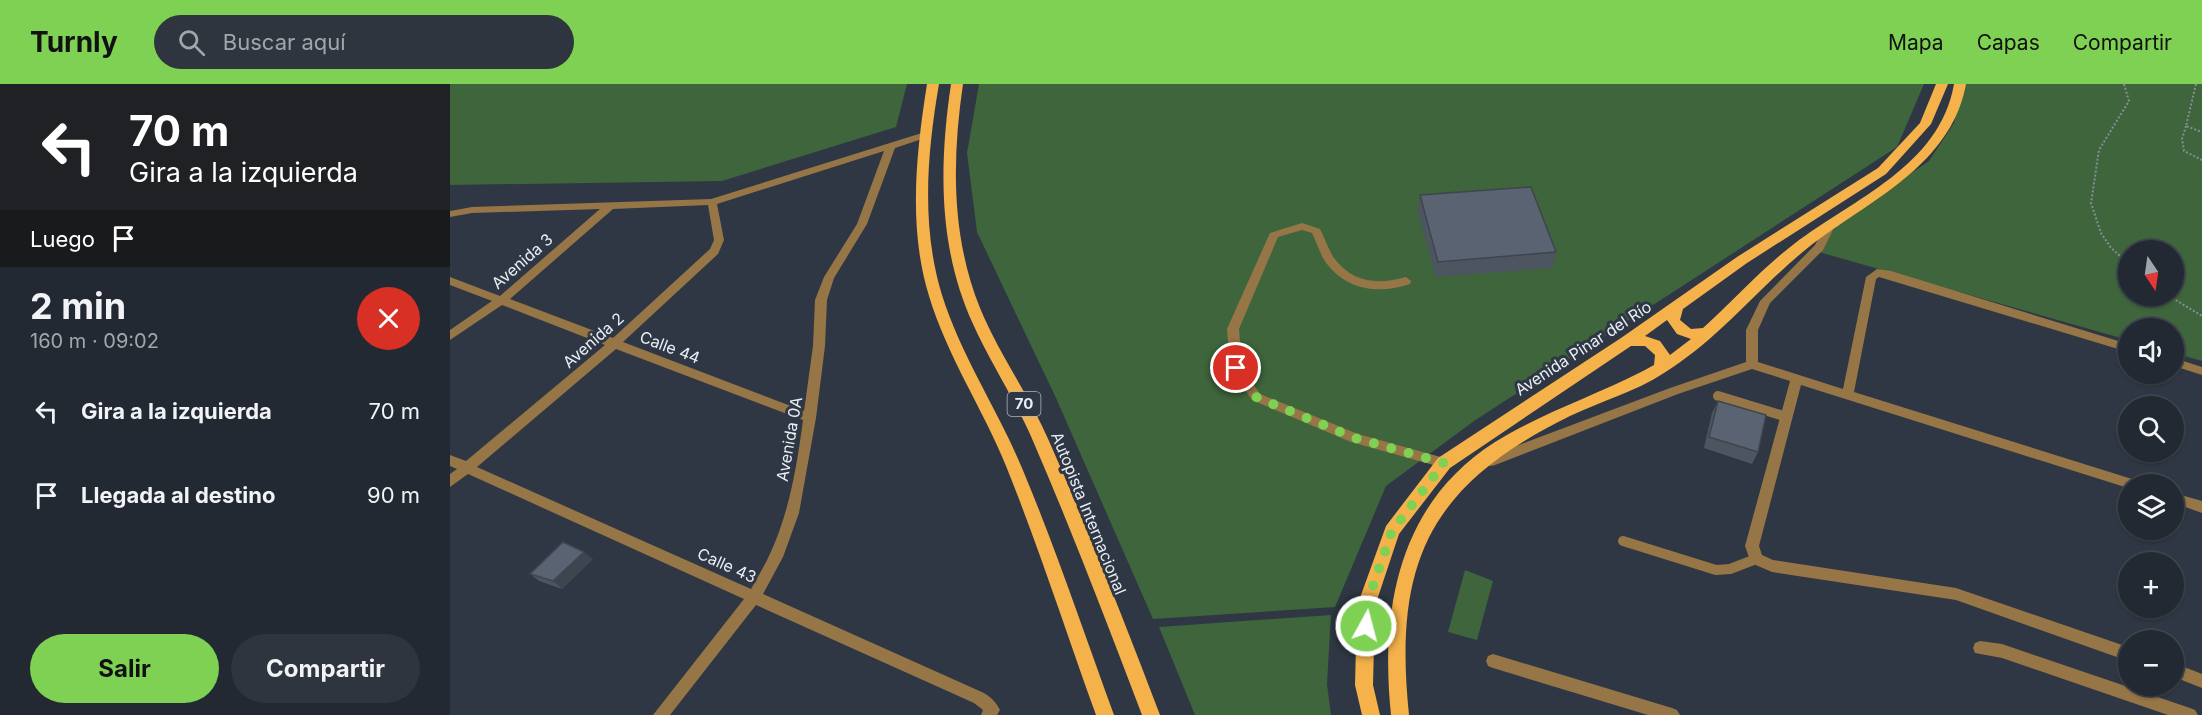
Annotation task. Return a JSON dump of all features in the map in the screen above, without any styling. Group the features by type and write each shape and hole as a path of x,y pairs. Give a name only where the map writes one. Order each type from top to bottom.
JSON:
{"main road":[{"name":"70","path":"933,84 925,135 923,188 925,235 935,294 1013,465 1104,715"},
{"name":"Autopista Internacional","path":"957,84 949,165 953,231 960,269 974,309 1040,438 1151,715"},
{"name":"Avenida Pinar del Río","path":"1371,715 1364,685 1366,606 1392,531 1444,463 1626,342 1742,260 1882,171 1924,124 1942,84"},
{"path":"1400,715 1395,677 1396,631 1401,589 1412,555 1444,498 1469,470 1504,446 1556,417 1660,369 1710,330 1759,281 1798,247 1922,157 1936,140 1953,110 1960,84"},
{"path":"1677,306 1672,317 1679,329 1696,334 1710,330"},
{"path":"1626,342 1647,341 1659,349 1664,360 1660,369"}],"street":[{"path":"450,214 472,210 712,202 925,135"},
{"name":"Avenida 0A","path":"661,715 754,597 776,556 792,513 810,418 819,346 821,300 829,277 862,224 891,145"},
{"name":"Avenida 2","path":"450,482 615,343 714,251 719,240 712,202"},
{"name":"Avenida 3","path":"450,336 502,300 611,205"},
{"path":"1752,365 1752,330 1766,301 1819,247 1832,224"},
{"path":"1406,281 1390,288 1362,286 1331,261 1316,231 1302,226 1274,236 1233,329 1236,368 1256,397 1355,438 1444,463"},
{"path":"1848,393 1871,277 1877,273 1887,274 2118,345"},
{"name":"Calle 44","path":"450,281 810,418"},
{"path":"1469,470 1518,449 1663,395 1752,365 1848,393 2118,480"},
{"path":"2184,365 2202,371"},
{"path":"1797,378 1752,546 1756,559 1772,566 1956,594 2118,651"},
{"name":"Calle 43","path":"450,460 754,597 989,709"},
{"path":"2184,501 2202,507"},
{"path":"1980,648 2002,651 2190,715"},
{"path":"1493,661 1672,715"},
{"path":"2184,674 2202,681"}],"lane":[{"path":"1718,396 1787,417"},
{"path":"1623,541 1716,570 1730,569 1756,559"}],"path":[{"path":"2118,255 2110,248 2101,233 2091,203 2099,150 2129,101 2124,84"},
{"path":"2196,84 2181,139 2184,151 2202,160"},
{"path":"2186,126 2202,132"},
{"path":"2184,305 2202,316"}],"green space":[{"path":"450,84 907,84 896,127 722,181 450,185"},
{"path":"979,84 1924,84 1897,147 1474,421 1386,486 1335,607 1153,619 1056,398 977,232 967,153"},
{"path":"1961,84 2202,84 2202,361 2184,356 2184,318 2118,318 2118,337 1819,252 1837,224 1929,161 1954,123"},
{"path":"1465,570 1493,581 1477,640 1448,632"},
{"path":"1331,615 1327,684 1331,715 1195,715 1159,627"}],"building":[{"path":"1531,187 1556,252 1438,262 1420,195"},
{"path":"1718,401 1766,415 1758,452 1709,437"},
{"path":"563,542 584,552 553,581 530,574"}],"route":[{"path":"1236,368 1256,397 1355,438 1444,463 1392,531 1366,606 1366,626"}]}
